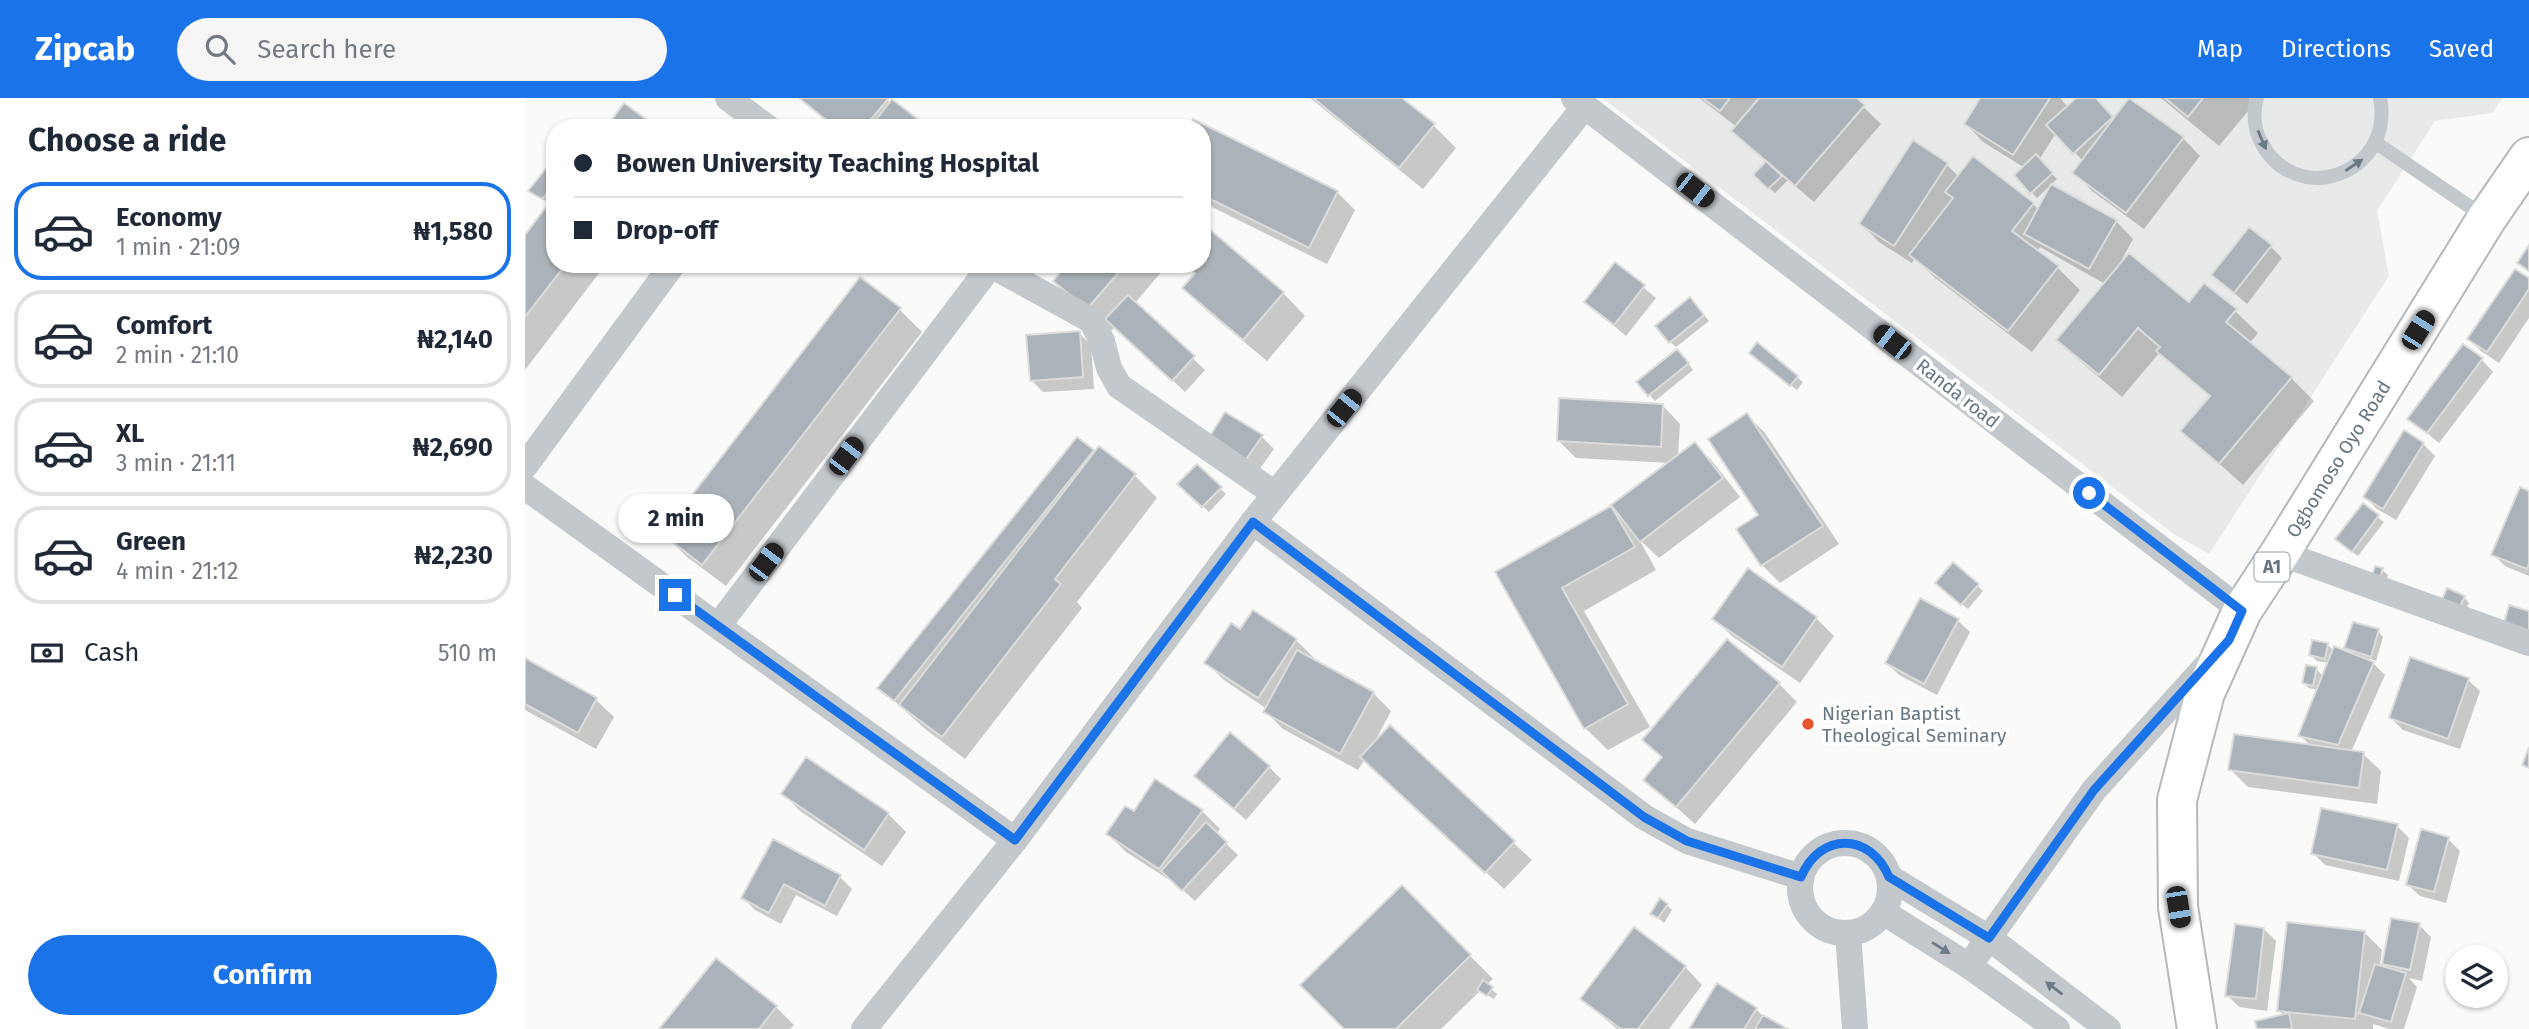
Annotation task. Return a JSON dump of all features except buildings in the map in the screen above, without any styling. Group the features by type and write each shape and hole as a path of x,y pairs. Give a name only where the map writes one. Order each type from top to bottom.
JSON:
{"highway":[{"name":"Ogbomoso Oyo Road","path":"2197,1029 2178,907 2177,800 2205,693 2236,626 2280,553 2487,218 2529,156"}],"street":[{"path":"728,98 756,119"},
{"path":"863,1029 1015,840 1253,522 1579,102"},
{"name":"Randa road","path":"1579,102 2236,626"},
{"path":"525,466 666,273"},
{"path":"718,626 984,273"},
{"path":"1005,273 1091,320 1103,341 1109,368 1119,386 1275,494"},
{"path":"525,487 1015,840"},
{"path":"1253,522 1644,817 1687,841 1801,877"},
{"path":"2280,553 2529,643"},
{"path":"1969,966 2094,790 2236,626"},
{"path":"1851,843 1875,854 1889,877 1891,889 1884,912 1862,930 1834,932 1810,917 1803,905 1801,877 1806,865 1825,847 1851,843"},
{"path":"1889,877 1989,938 2108,1029"},
{"path":"1884,912 1969,966 2056,1029"},
{"path":"1848,933 1856,1029"}],"lane":[{"path":"2257,98 2255,118 2258,135 2265,150 2290,172 2323,178 2339,175 2367,156 2382,127 2380,98"},
{"path":"2376,143 2487,218"}],"shaded area":[{"path":"1602,98 2503,98 2492,113 2435,121 2377,211 2389,276 2209,554 2174,534"}],"place":[{"name":"Nigerian Baptist Theological Seminary","path":"1808,724"}],"route":[{"path":"675,595 1015,840 1253,522 1644,817 1665,829 1687,841 1801,877 1806,865 1825,847 1851,843 1864,847 1875,854 1889,877 1989,938 2094,790 2229,640 2242,611 2089,493"}]}
